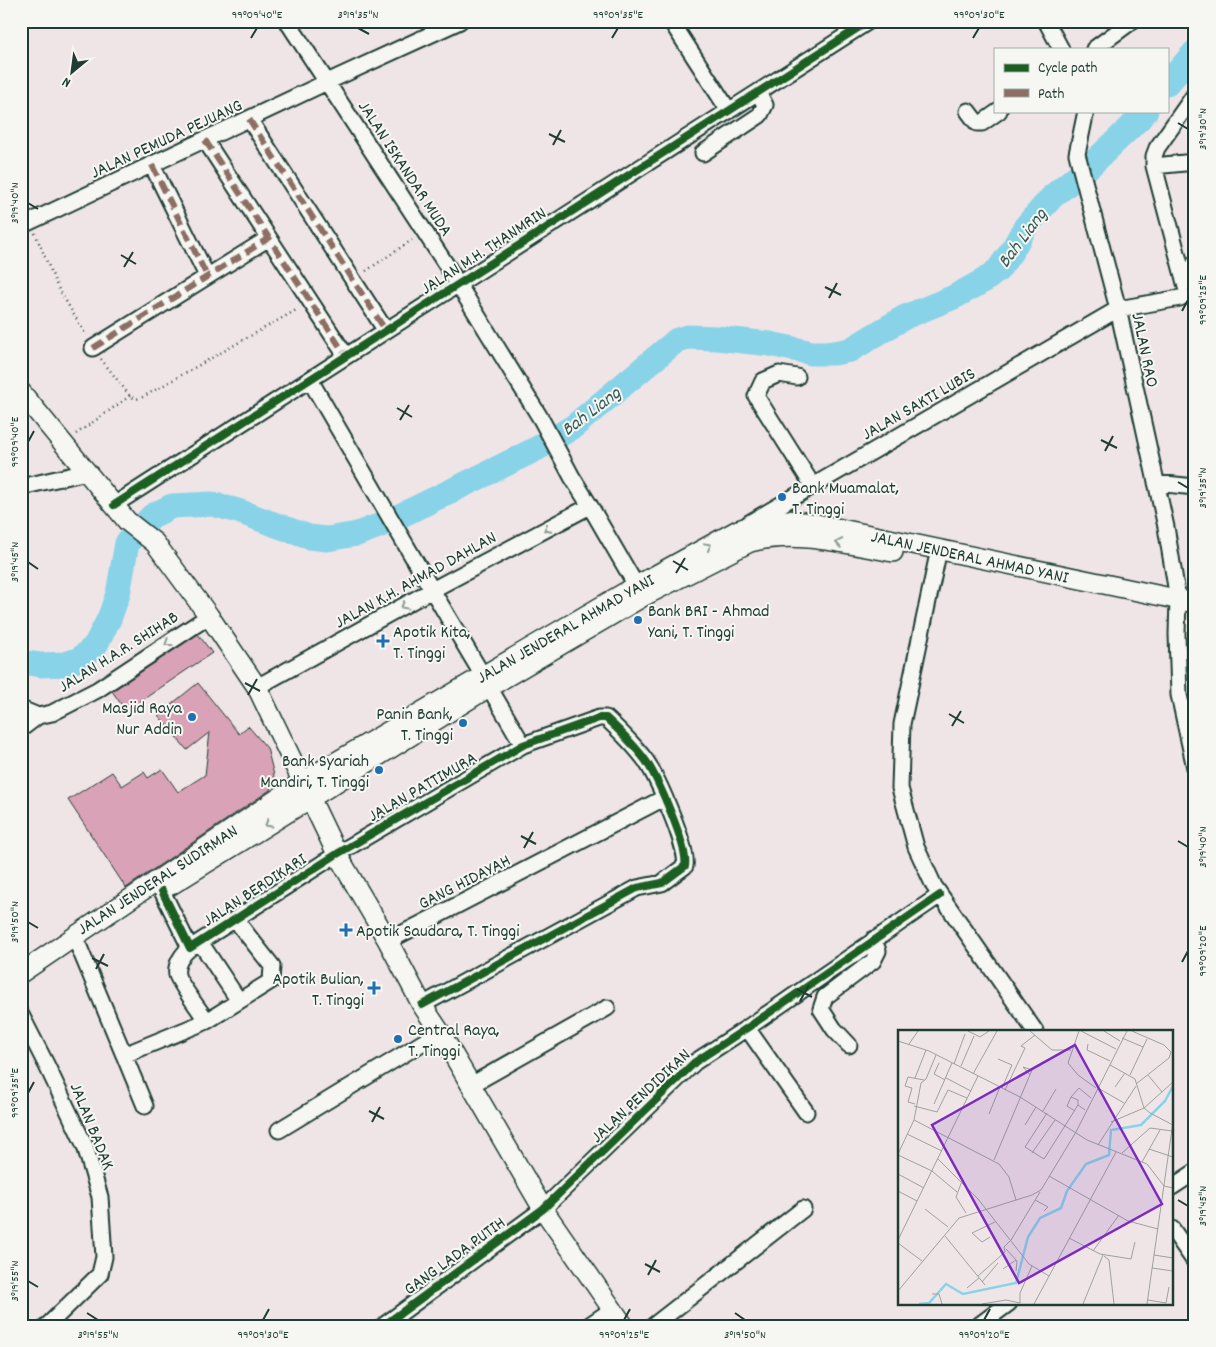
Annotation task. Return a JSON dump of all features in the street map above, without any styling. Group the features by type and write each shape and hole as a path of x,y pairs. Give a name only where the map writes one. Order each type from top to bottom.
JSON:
{"main road":[{"path":"21,392 127,521 155,543 258,687 337,854 388,941 422,1005 440,1032 543,1209 624,1326"},
{"name":"JALAN JENDERAL AHMAD YANI","path":"306,790 738,530 760,523 787,520 817,524 938,555 1186,608"},
{"name":"JALAN JENDERAL AHMAD YANI","path":"639,591 750,542 766,538 791,536 938,555"},
{"name":"JALAN JENDERAL SUDIRMAN","path":"21,986 162,891 306,790"},
{"name":"JALAN JENDERAL SUDIRMAN","path":"21,973 306,790"}],"street":[{"name":"JALAN ISKANDAR MUDA","path":"287,21 425,231 541,419 572,477 639,591"},
{"name":"JALAN PEMUDA PEJUANG","path":"26,224 460,21"},
{"path":"671,21 729,111"},
{"name":"JALAN M.H. THANMRIN","path":"114,505 869,21"},
{"path":"1046,21 1060,48"},
{"path":"1095,48 1132,21"},
{"path":"703,153 760,115 765,105 758,92"},
{"path":"1192,294 1154,166 1154,156 1195,94"},
{"path":"968,111 977,123 982,123 998,112"},
{"name":"JALAN RAO","path":"1086,112 1077,154 1118,309 1166,527 1186,608 1179,695 1195,768"},
{"path":"249,119 386,331"},
{"path":"205,140 346,356"},
{"path":"1154,166 1195,162"},
{"path":"152,165 207,276"},
{"path":"93,348 269,238"},
{"path":"1192,294 1191,270 1195,263"},
{"path":"1118,309 1180,298 1192,294"},
{"name":"JALAN SAKTI LUBIS","path":"738,530 1118,309"},
{"path":"798,377 779,374 763,382 756,396 813,486"},
{"path":"310,380 523,745"},
{"path":"21,487 87,472"},
{"path":"1156,483 1195,487"},
{"name":"JALAN K.H. AHMAD DAHLAN","path":"258,687 432,590 590,506"},
{"path":"938,555 902,724 900,788 916,847 934,886 1033,1030"},
{"name":"JALAN H.A.R. SHIHAB","path":"21,729 38,716 52,713 97,690 209,616"},
{"path":"21,708 38,716"},
{"name":"JALAN PATTIMURA","path":"337,854 523,745 599,718 606,718 647,762 664,798"},
{"path":"422,1005 637,888 662,883 685,866 684,849 664,798"},
{"name":"GANG HIDAYAH","path":"388,941 664,798"},
{"name":"JALAN BERDIKARI","path":"162,891 195,945 337,854"},
{"name":"JALAN PENDIDIKAN","path":"543,1209 695,1062 940,895"},
{"path":"124,1055 207,1021 271,981 272,966 235,919"},
{"path":"849,1045 834,1029 821,1009 825,997 873,961 878,951 874,940"},
{"path":"207,1021 177,976 178,966 183,953 195,945 238,1001"},
{"path":"79,947 146,1106"},
{"path":"471,1085 607,1008"},
{"name":"JALAN BADAK","path":"21,1015 86,1146 100,1196 104,1257 100,1274 47,1326"},
{"path":"747,1028 806,1112"},
{"path":"279,1130 440,1032"},
{"path":"1174,1186 1195,1172"},
{"name":"GANG LADA PUTIH","path":"383,1326 400,1321 543,1209"},
{"path":"653,1326 803,1209"},
{"path":"1174,1232 1195,1262"},
{"path":"978,1326 1008,1304"},
{"path":"588,1326 613,1309"}],"path":[{"path":"26,224 57,286 93,348 130,396 136,399 141,398 311,301"},
{"path":"366,271 425,231"},
{"path":"75,434 130,396"}],"building":[{"path":"198,634 212,653 126,711 112,691"},
{"path":"198,683 239,734 248,726 267,748 274,775 270,790 126,888 68,800 112,772 122,786 144,772 148,778 162,769 178,792 205,775 210,732 187,750 158,715"}],"waterway":[{"name":"Bah Liang","path":"1168,83 1195,52"},
{"name":"Bah Liang","path":"21,662 41,665 65,664 80,659 95,646 109,619 118,594 127,543 152,516 172,506 212,504 238,511 309,537 327,539 357,534 381,525 490,472 538,448 573,427 677,340 688,337 717,338 770,344 812,353 834,353 850,350 905,317 954,297 985,280 998,270 1026,226 1053,196 1093,163 1145,112"}],"marked path":[{"path":"249,119 386,331"},
{"path":"205,140 346,356"},
{"path":"152,165 207,276"},
{"path":"93,348 269,238"},
{"path":"1191,288 1195,299"}],"cycle path":[{"path":"114,505 869,21"},
{"path":"162,891 190,948 337,854 523,745 599,718 606,718 622,733 651,769 677,830 685,857 685,866 662,883 637,888 422,1005"},
{"path":"383,1326 543,1209 695,1062 940,895"}],"place":[{"name":"Bank Muamalat, T. Tinggi","path":"782,497"},
{"name":"Bank BRI - Ahmad Yani, T. Tinggi","path":"638,620"},
{"name":"Apotik Kita, T. Tinggi","path":"383,641"},
{"name":"Masjid Raya Nur Addin","path":"192,717"},
{"name":"Panin Bank, T. Tinggi","path":"463,723"},
{"name":"Bank Syariah Mandiri, T. Tinggi","path":"379,770"},
{"name":"Apotik Saudara, T. Tinggi","path":"346,930"},
{"name":"Apotik Bulian, T. Tinggi","path":"374,988"},
{"name":"Central Raya, T. Tinggi","path":"398,1039"}]}
